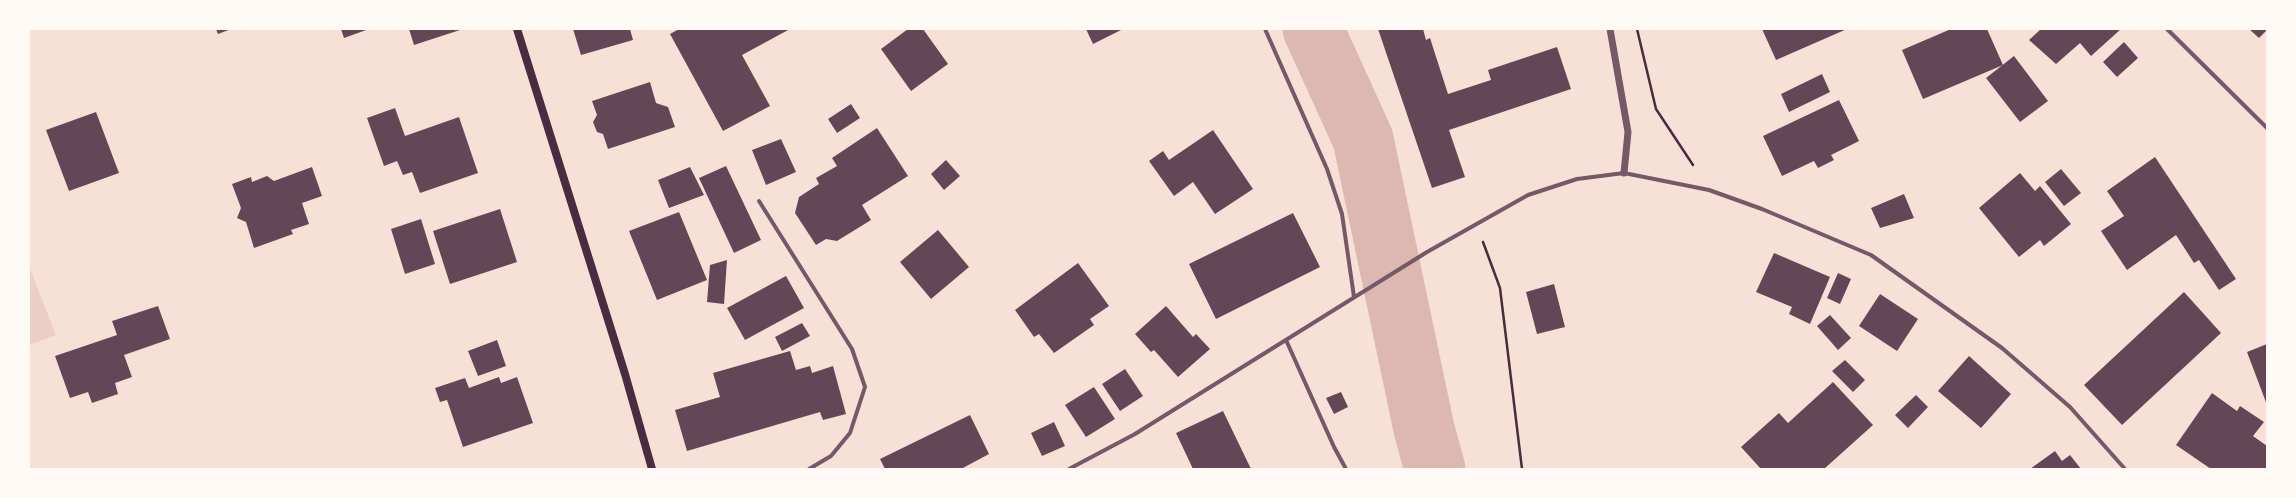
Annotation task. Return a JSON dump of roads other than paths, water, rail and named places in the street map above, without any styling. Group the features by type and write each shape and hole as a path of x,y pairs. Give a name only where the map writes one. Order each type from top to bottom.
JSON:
{"main road":[{"path":"517,29 625,374 652,469"}],"street":[{"path":"1265,29 1327,169 1342,214 1354,297"},
{"path":"1610,29 1628,132 1624,173"},
{"path":"2168,29 2267,128"},
{"path":"1069,469 1135,434 1427,252 1528,195 1577,179 1624,173 1709,190 1762,209 1871,255 2002,348 2070,407 2125,469"},
{"path":"759,201 852,350 865,387 850,433 831,456 809,469"},
{"path":"1286,340 1334,447 1346,469"}],"waterway":[{"path":"1313,29 1363,139 1424,429 1435,469"}]}
